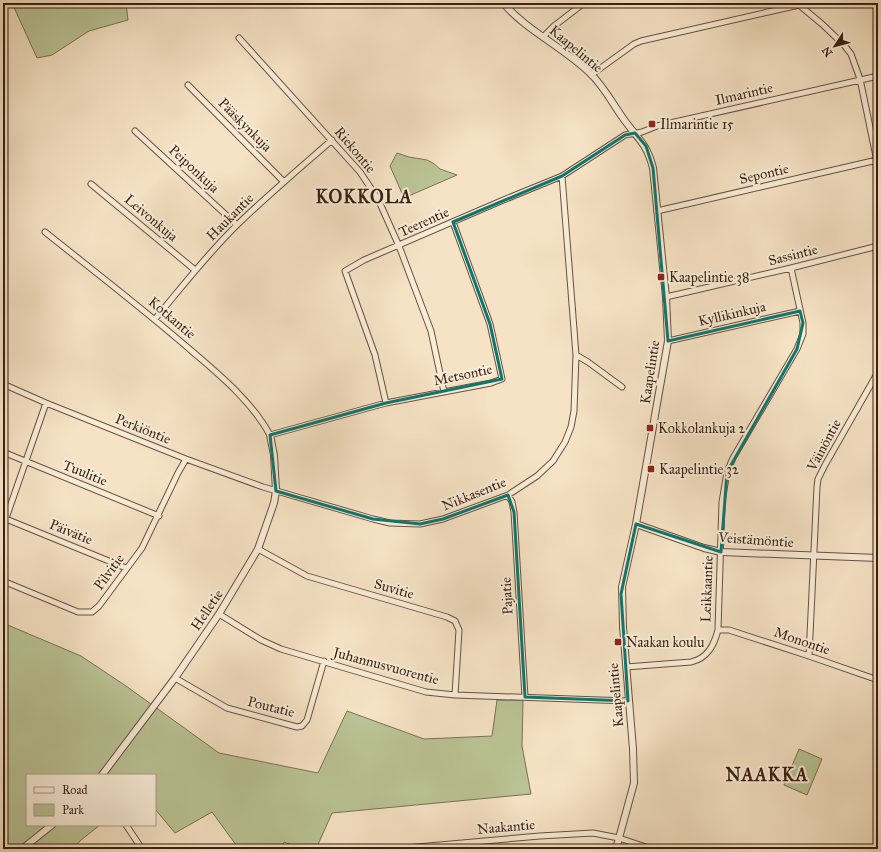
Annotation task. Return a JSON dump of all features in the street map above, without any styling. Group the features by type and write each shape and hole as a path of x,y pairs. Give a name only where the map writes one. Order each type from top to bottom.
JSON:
{"street":[{"name":"Kaapelintie","path":"503,3 509,10 591,74 626,122 646,146 653,168 666,297 668,341 636,524 621,594 628,701 633,749 634,783 616,849"},
{"path":"543,37 554,26 584,3"},
{"path":"591,74 634,44 798,4 844,45 851,54 860,79 878,166"},
{"name":"Riekontie","path":"239,38 360,172 378,199 400,246 431,331 444,392"},
{"name":"Ilmarintie","path":"635,133 657,126 878,76"},
{"name":"Pääskynkuja","path":"188,85 284,182"},
{"name":"Peiponkuja","path":"135,131 237,224"},
{"name":"Teerentie","path":"386,403 375,355 345,271 364,260 562,176 625,135 635,133"},
{"name":"Haukantie","path":"155,319 195,270 237,224 332,140"},
{"name":"Sepontie","path":"657,211 877,160"},
{"name":"Nikkasentie","path":"276,491 373,520 390,523 420,524 443,519 508,495 537,476 552,461 565,442 571,427 574,411 576,355 562,176"},
{"name":"Leivonkuja","path":"91,184 195,270"},
{"name":"Metsontie","path":"270,435 386,403 491,383 502,379 490,324 454,222"},
{"name":"Kotkantie","path":"45,232 155,319 212,369 247,403 263,422 270,435"},
{"name":"Sassintie","path":"666,297 878,246"},
{"name":"Leikkaantie","path":"626,667 691,662 699,660 708,653 715,642 718,630 722,502 727,472 733,458 797,349 803,334 803,323 791,268"},
{"name":"Kyllikinkuja","path":"668,341 800,311"},
{"path":"576,355 622,387"},
{"name":"Väinöntie","path":"809,656 818,479 878,372"},
{"name":"Perkiöntie","path":"3,384 46,404 186,459 276,491"},
{"path":"3,527 46,404"},
{"name":"Helletie","path":"103,774 175,678 219,614 258,549 274,503 276,491 276,468 270,435"},
{"name":"Tuulitie","path":"3,452 159,516"},
{"name":"Pilvitie","path":"3,581 78,612 92,612 99,606 142,548 186,459"},
{"name":"Pajatie","path":"508,495 512,502 514,512 525,697"},
{"name":"Päivätie","path":"6,518 126,568"},
{"name":"Veistämöntie","path":"636,524 704,548 721,552 878,558"},
{"name":"Suvitie","path":"258,549 307,576 447,617 455,621 459,630 455,695"},
{"name":"Juhannusvuorentie","path":"219,614 261,640 282,649 426,692 455,695 628,701"},
{"name":"Monontie","path":"718,630 729,630 878,680"},
{"name":"Poutatie","path":"175,678 227,708 302,726 307,720 324,661"},
{"path":"22,849 51,826"},
{"path":"127,826 142,849"},
{"name":"Naakantie","path":"394,849 592,833 619,838 652,849"},
{"path":"134,849 138,844"}],"highlighted area":[{"path":"635,133 646,146 653,168 668,341 800,311 803,323 797,349 727,472 721,552 636,524 621,594 628,701 525,697 514,512 508,495 443,519 420,524 373,519 276,491 270,435 386,403 502,379 490,324 453,222 562,176 625,135"}],"green space":[{"path":"12,3 126,3 128,20 89,31 52,55 37,58"},
{"path":"397,153 427,160 440,169 457,175 404,198 390,166"},
{"path":"3,623 81,656 126,686 219,753 318,773 347,711 424,739 492,736 497,700 523,700 522,746 531,794 332,813 316,849 303,849 284,842 281,849 239,849 212,812 175,833 156,810 156,774 26,774 26,826 99,826 81,840 73,849 3,849"},
{"path":"799,749 822,759 807,795 784,785"}],"place":[{"name":"Ilmarintie 15","path":"652,124"},
{"name":"Kaapelintie 38","path":"661,277"},
{"name":"Kokkolankuja 2","path":"650,428"},
{"name":"Kaapelintie 32","path":"651,469"},
{"name":"Naakan koulu","path":"618,642"}],"district":[{"name":"KOKKOLA","path":"364,197"},
{"name":"NAAKKA","path":"767,775"}]}
